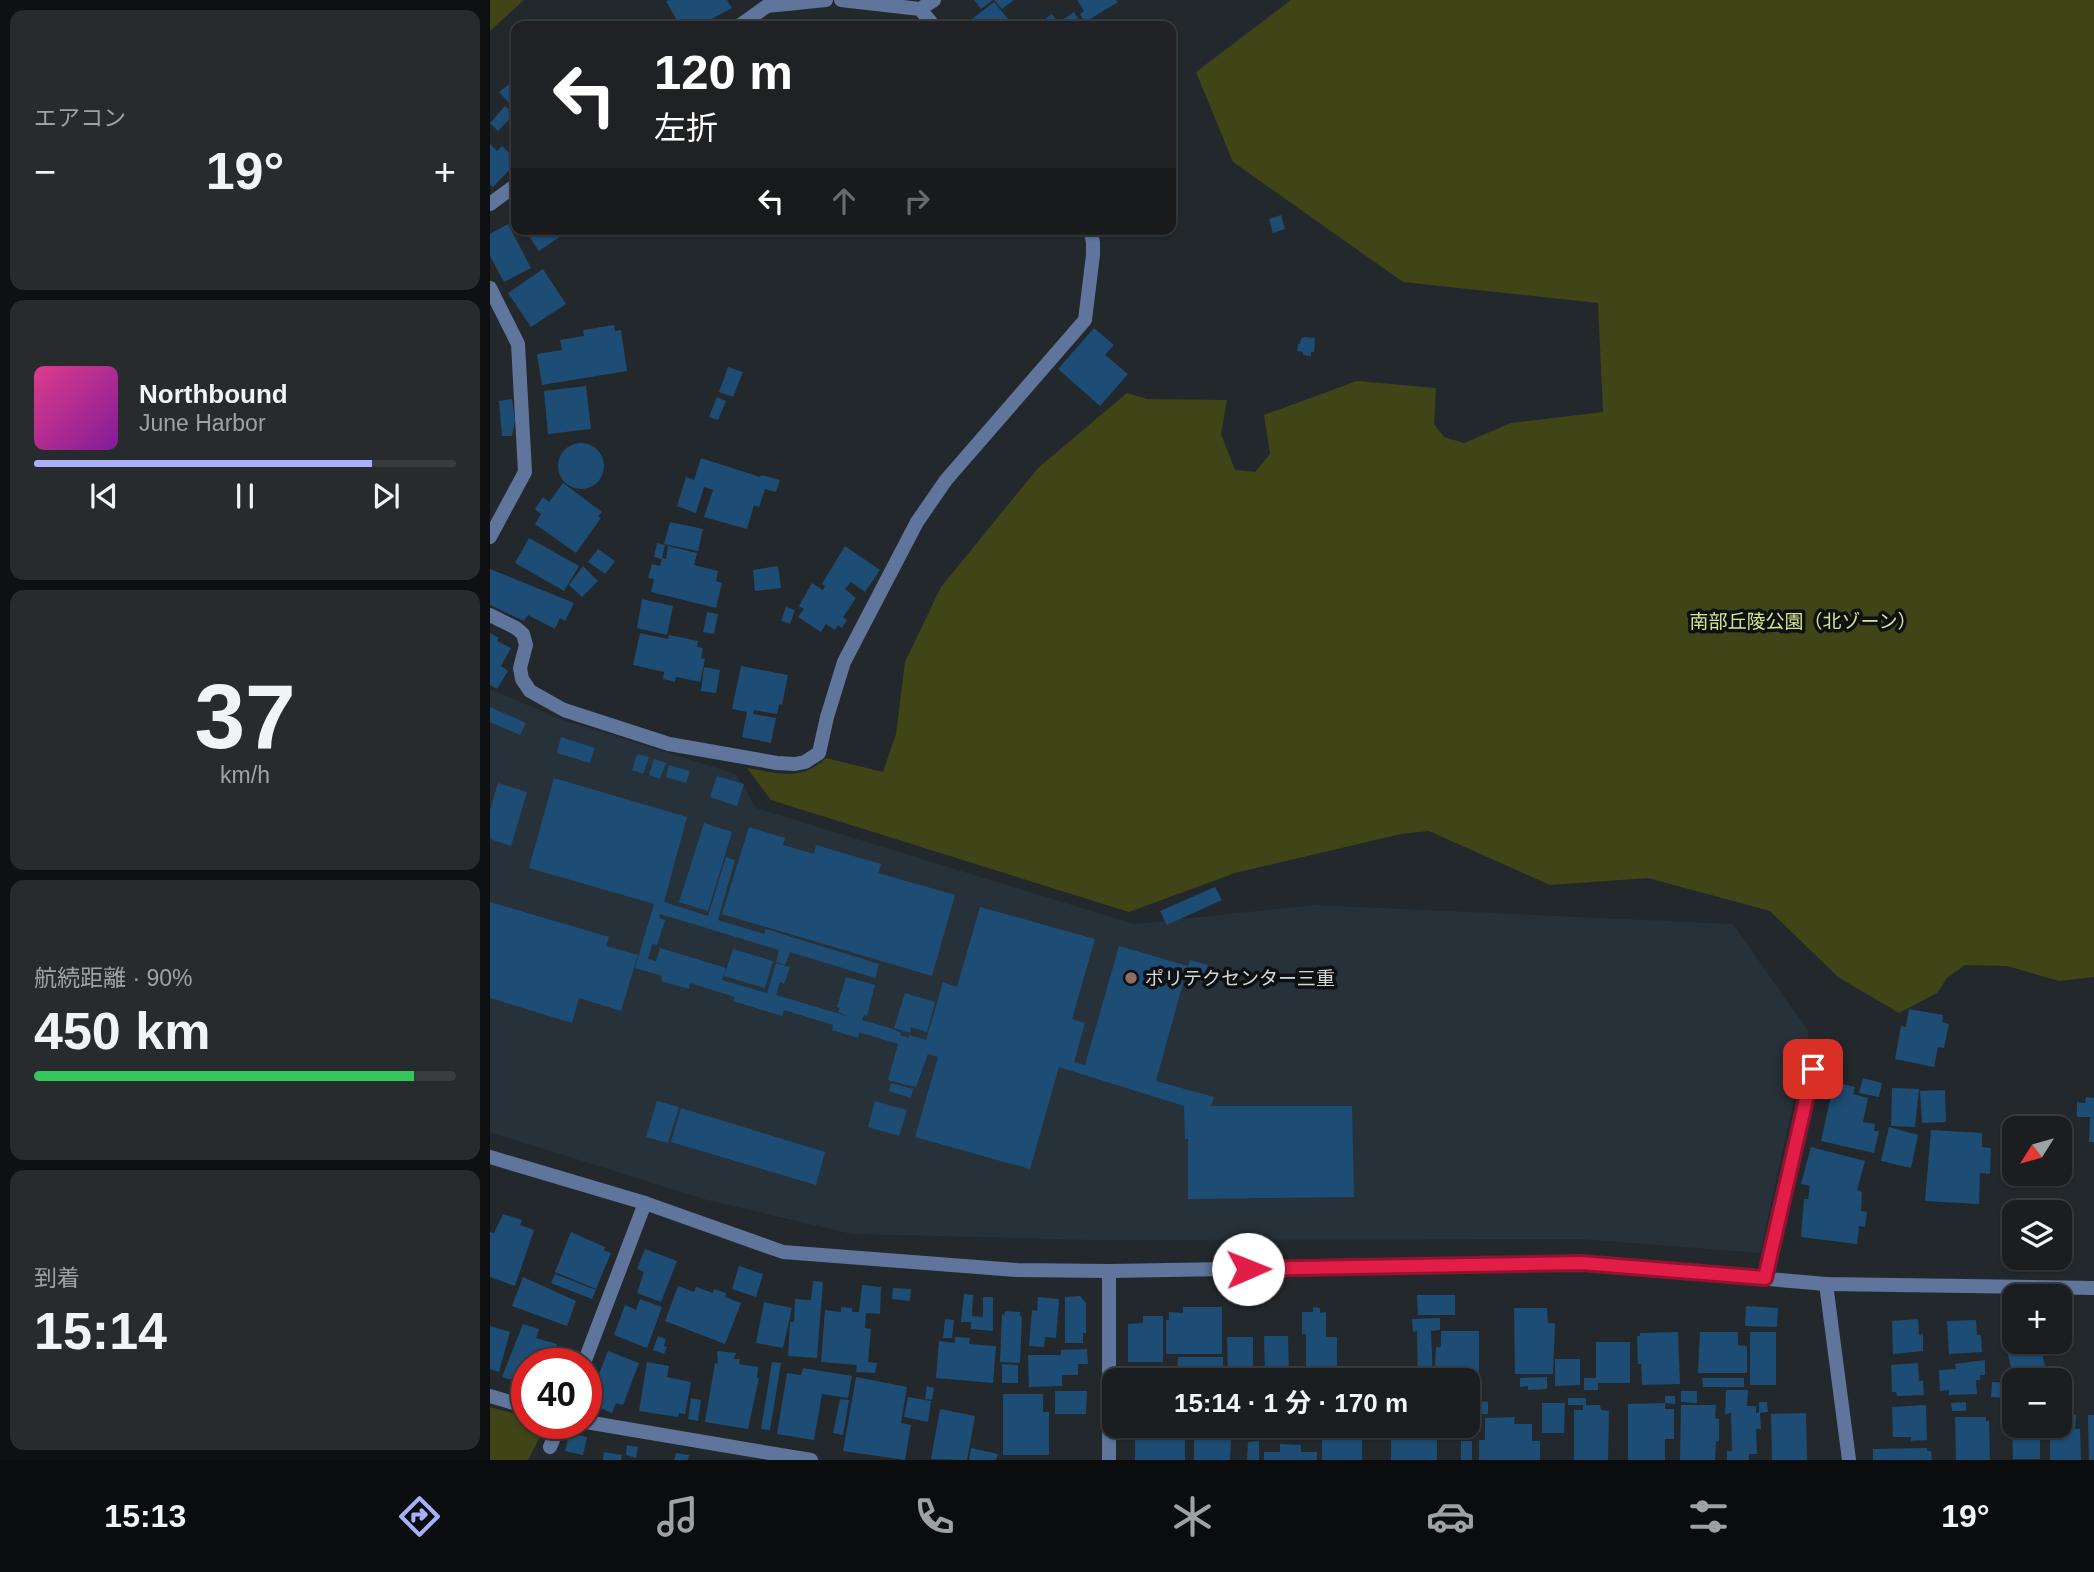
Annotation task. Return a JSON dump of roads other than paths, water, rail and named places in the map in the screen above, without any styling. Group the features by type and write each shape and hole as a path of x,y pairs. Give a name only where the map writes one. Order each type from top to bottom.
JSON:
{"street":[{"path":"746,21 767,6 825,0"},
{"path":"842,0 920,9 934,0"},
{"path":"920,9 930,21"},
{"path":"490,204 511,189"},
{"path":"490,615 523,634 526,645 520,668 522,680 530,691 564,710 669,744 777,763 795,764 811,760 819,753 827,717 845,662 917,522 946,480 1085,320 1093,255 1091,235"},
{"path":"490,288 518,344 525,471 490,537"},
{"path":"1765,1278 1813,1069"},
{"path":"490,1157 645,1203 783,1252 1016,1270 1109,1271 1581,1263 1826,1284 2094,1288"},
{"path":"590,1348 645,1203"},
{"path":"1109,1271 1109,1460"},
{"path":"1826,1284 1849,1460"},
{"path":"490,1396 511,1402"},
{"path":"602,1425 811,1460"},
{"path":"550,1447 554,1439"}],"place":[{"name":"ポリテクセンター三重","path":"1131,978"}],"park label":[{"name":"南部丘陵公園（北ゾーン）","path":"1803,621"}]}
